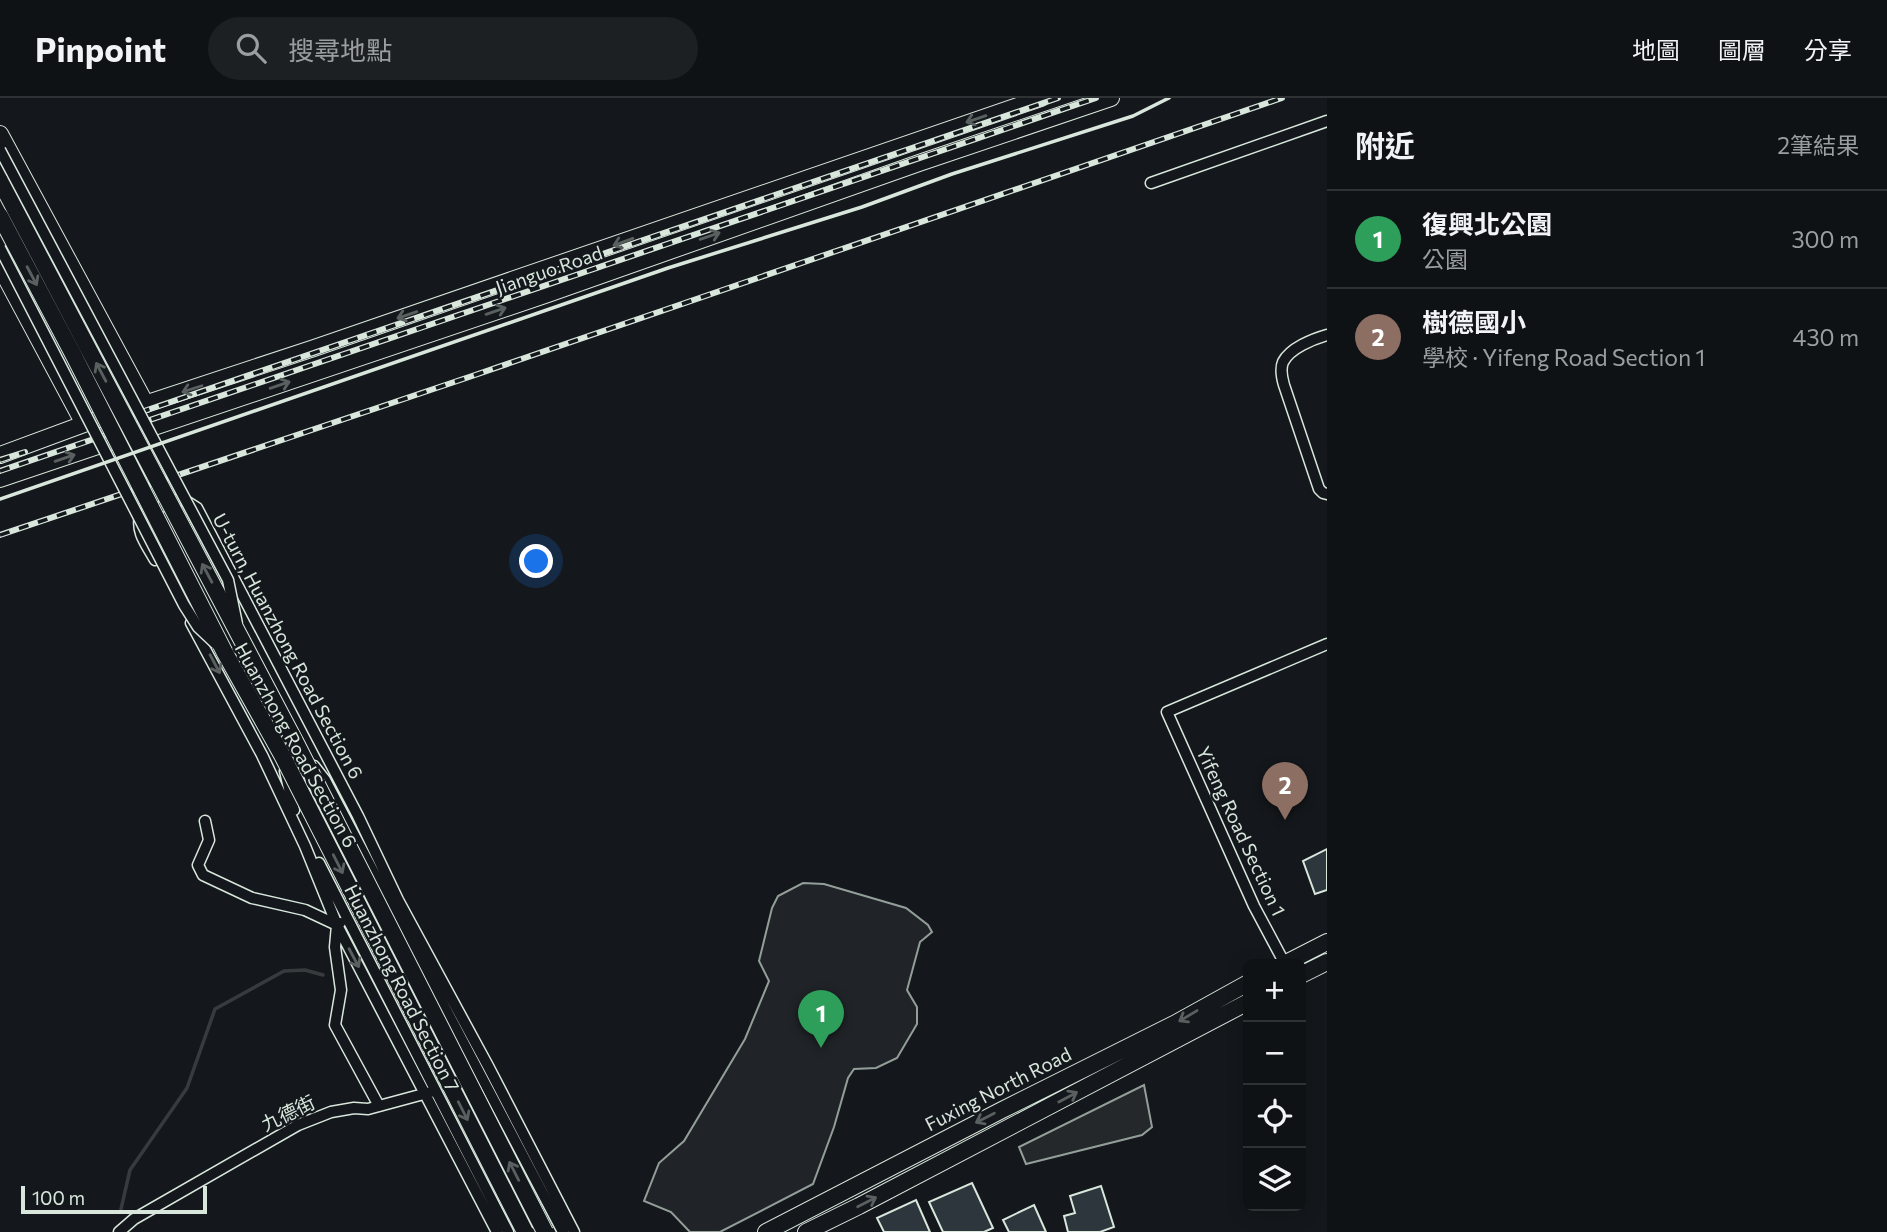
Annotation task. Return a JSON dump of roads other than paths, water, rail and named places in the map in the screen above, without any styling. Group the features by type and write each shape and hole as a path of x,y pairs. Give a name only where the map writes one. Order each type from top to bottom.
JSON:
{"street":[{"name":"Jianguo Road","path":"0,455 1041,98"},
{"name":"Jianguo Road","path":"0,480 1111,98"},
{"path":"1151,183 1327,121"},
{"path":"0,134 146,404"},
{"name":"Huanzhong Road Section 6","path":"0,150 228,580 239,634 545,1232"},
{"path":"0,181 239,634"},
{"path":"0,216 225,653"},
{"name":"Huanzhong Road Section 6","path":"0,248 184,605 198,627 225,653 282,755 525,1232"},
{"path":"0,267 84,424"},
{"path":"1327,335 1308,340 1286,358 1281,372 1319,489 1327,495"},
{"name":"U-turn, Huanzhong Road Section 6","path":"307,845 211,657 139,531 140,516 178,499 197,508 353,819"},
{"name":"Yifeng Road Section 1","path":"1282,959 1254,906 1167,712 1327,644"},
{"name":"Huanzhong Road Section 6","path":"297,745 353,819 483,1068 563,1232"},
{"name":"Huanzhong Road Section 7","path":"282,755 293,808 342,923 430,1093 508,1232"},
{"path":"307,845 353,819"},
{"path":"205,821 209,840 198,865 203,875 252,898 304,909 342,923 394,902"},
{"path":"342,923 335,947 341,990 335,1025 379,1106"},
{"path":"1295,959 1327,942"},
{"path":"1306,972 1327,962"},
{"name":"Fuxing North Road","path":"766,1232 1174,1024 1243,986"},
{"name":"Fuxing North Road","path":"806,1232 1243,1005"},
{"path":"483,1068 574,1232"},
{"name":"九德街","path":"119,1232 134,1219 298,1125 331,1112 354,1108 368,1109 430,1093 483,1068"},
{"path":"430,1093 497,1232"}],"waterway":[{"path":"121,1209 130,1170 187,1088 215,1009 284,971 305,970 323,975"}],"railway":[{"path":"121,419 1058,98"},
{"path":"0,471 1096,98"},
{"path":"0,535 1282,98"},
{"path":"0,460 25,452"}],"place":[{"name":"樹德國小","path":"1285,820"},
{"name":"復興北公園","path":"821,1048"}]}
